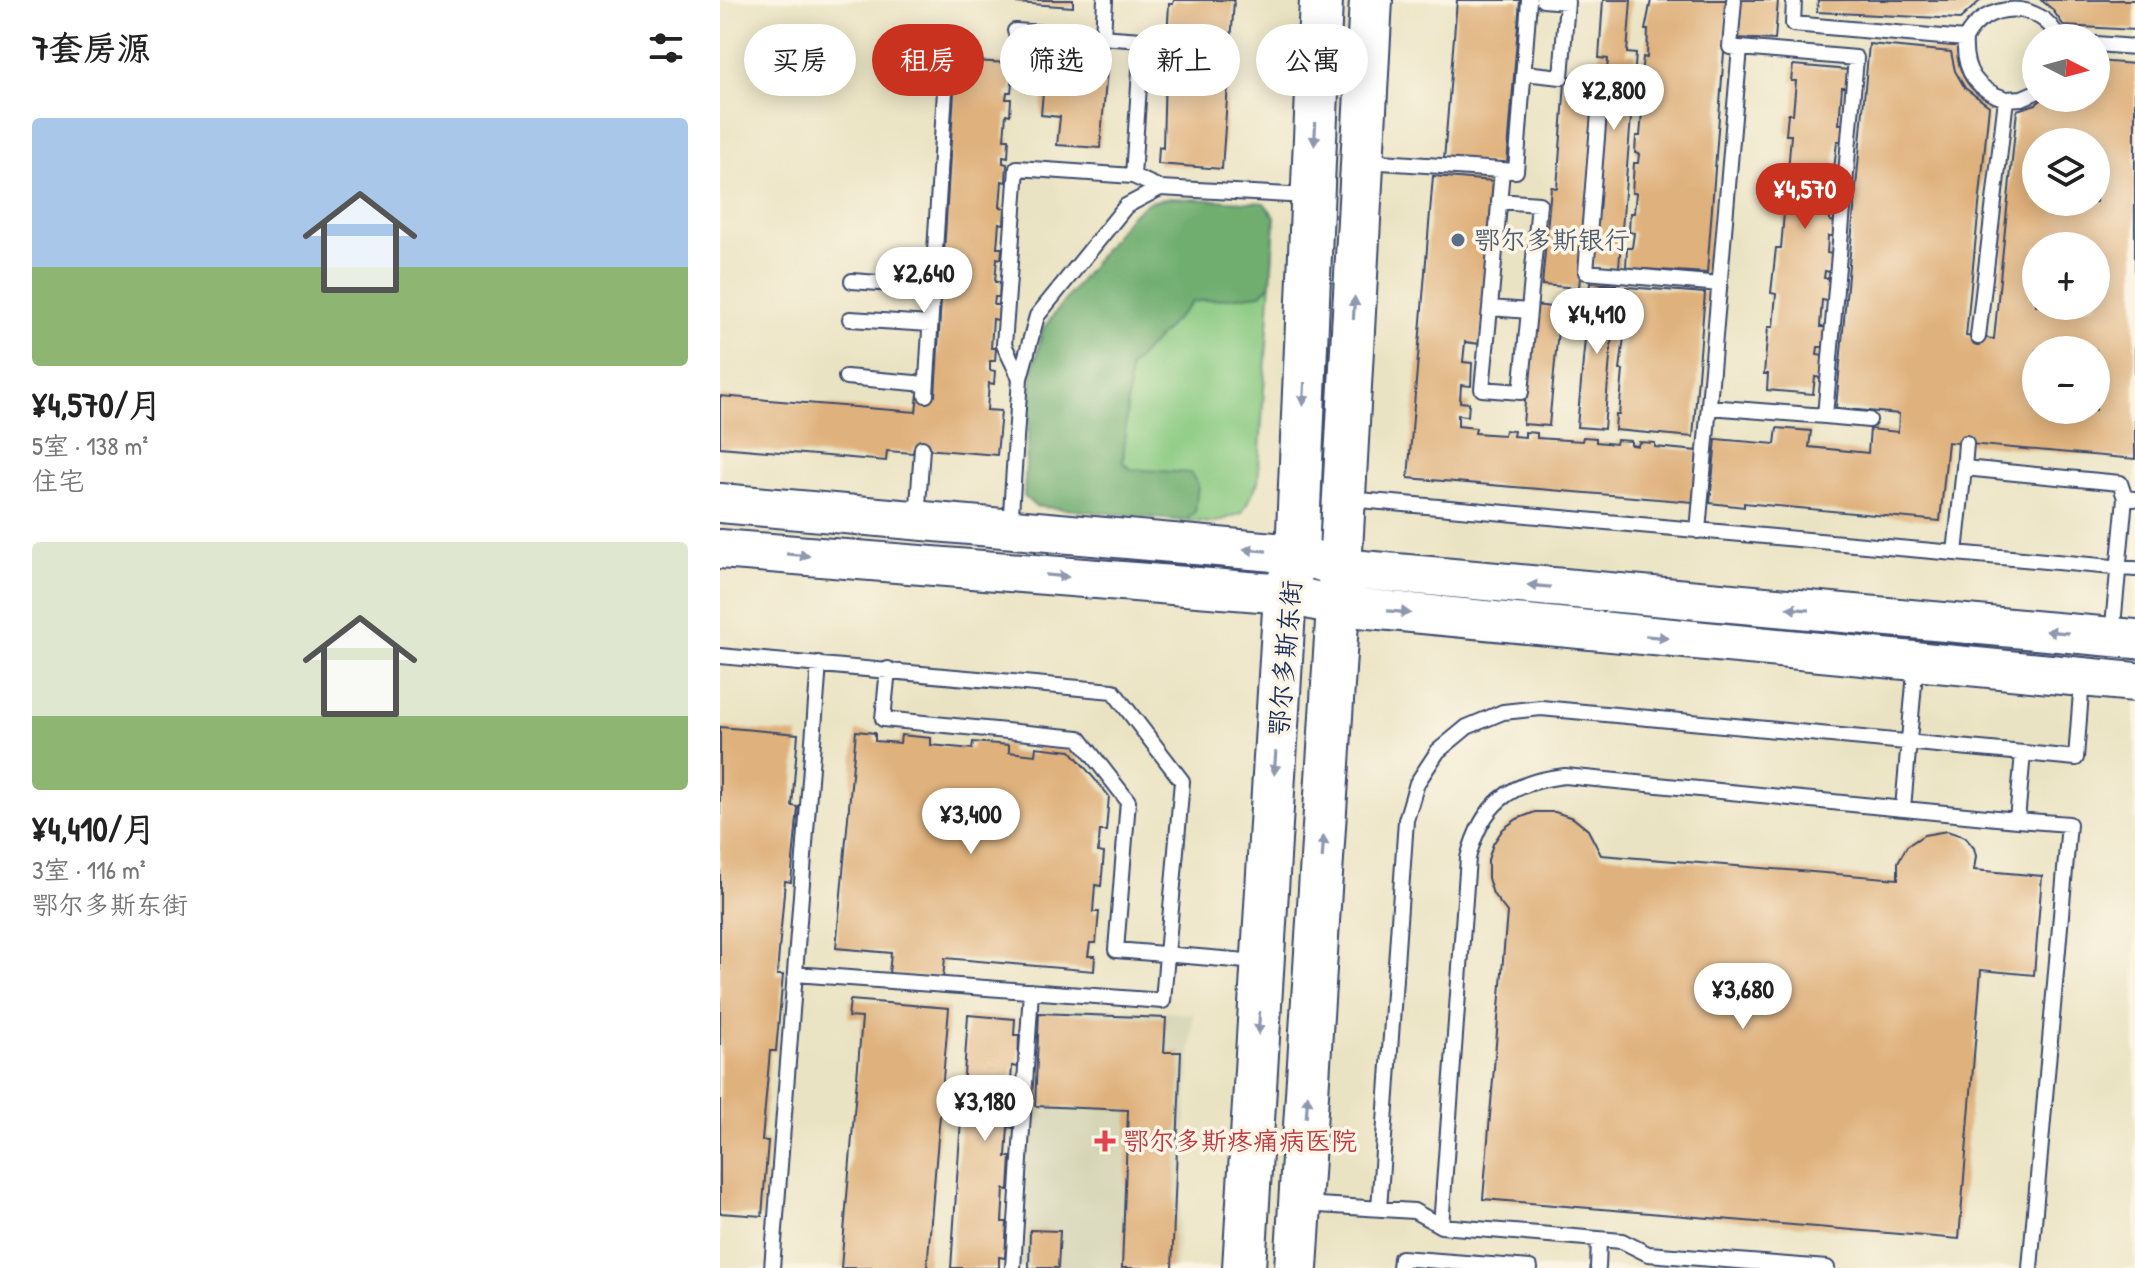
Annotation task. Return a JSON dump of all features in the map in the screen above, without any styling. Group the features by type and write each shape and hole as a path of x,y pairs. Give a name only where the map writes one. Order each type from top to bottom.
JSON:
{"main road":[{"name":"鄂尔多斯东街","path":"1244,1268 1285,594 1297,554 1321,0"},
{"name":"鄂尔多斯东街","path":"1296,1268 1339,587 1371,0"}],"street":[{"path":"720,503 1297,554 1339,587 1916,661 2135,682"},
{"path":"720,549 1285,594 1339,587 2123,638"}],"lane":[{"path":"1104,24 1105,0"},
{"path":"1362,161 1516,171 1529,0"},
{"path":"1524,73 1561,77 1567,2 1543,0"},
{"path":"1734,0 1730,47 1856,58 1825,416"},
{"path":"1794,0 1793,24 1965,39"},
{"path":"2022,98 2006,99 1992,95 1978,85 1969,72 1964,56 1965,39 1981,14 2008,3 2036,9 2051,24"},
{"path":"1112,38 1142,40 1133,176"},
{"path":"2110,45 2135,47"},
{"path":"1698,531 1740,48"},
{"path":"1592,75 1602,76 1586,272 1720,284"},
{"path":"846,377 926,389 945,96"},
{"path":"1978,337 2006,99"},
{"path":"1020,378 1004,345 1017,168 1133,176 1160,188 1313,196"},
{"path":"1499,201 1539,204 1521,392 1482,389 1490,308 1499,201 1502,170"},
{"path":"1010,528 1020,378 1037,316 1126,206 1160,188"},
{"path":"852,281 933,287"},
{"path":"1490,308 1529,311"},
{"path":"850,319 930,324"},
{"path":"1709,407 1869,420"},
{"path":"1955,553 1966,443"},
{"path":"917,520 922,448"},
{"path":"1964,468 2120,483 2130,499 2119,568 2123,638"},
{"path":"1344,499 2135,569"},
{"path":"720,656 1113,691 1182,781 1163,1001 795,974"},
{"path":"1903,808 1916,661"},
{"path":"772,1268 819,664"},
{"path":"888,669 883,719 1079,738 1128,801 1116,950 1263,962"},
{"path":"1379,1209 1406,820 1417,783 1438,751 1467,727 1503,712 1541,708 2076,758 2083,677"},
{"path":"2017,820 2023,753"},
{"path":"1441,1226 1468,858 1475,831 1490,808 1512,790 1537,779 1565,776 2069,824 2030,1268"},
{"path":"1013,1268 1031,991"},
{"path":"1300,1203 1414,1211 1441,1226 1622,1241 1648,1254 1827,1268"},
{"path":"1598,1268 1599,1239"},
{"path":"1400,1268 1401,1258 1530,1268"}],"shaded area":[{"name":"鄂尔多斯疼痛病医院","path":"1036,1003 1193,1014 1176,1268 1018,1268"}],"green space":[{"path":"1170,198 1264,203 1275,217 1258,482 1242,513 1213,523 1035,506 1024,496 1032,376 1043,329 1130,216 1149,202"},
{"path":"1170,198 1264,203 1275,217 1271,284 1261,294 1192,302 1130,367 1123,462 1130,469 1190,473 1198,484 1195,512 1185,521 1035,506 1024,496 1032,376 1043,329 1130,216 1149,202"}],"building":[{"path":"1017,0 1073,0 1073,7 1017,3"},
{"path":"1174,0 1234,0 1232,24 1168,24 1169,4 1173,4"},
{"path":"1457,0 1520,0 1507,165 1444,160"},
{"path":"1603,0 1631,0 1627,53 1636,54 1619,267 1592,265 1608,59 1599,58"},
{"path":"1651,0 1728,0 1707,273 1626,268 1627,248 1632,248 1634,233 1629,232 1630,213 1634,213 1636,193 1632,193 1634,163 1638,163 1639,154 1635,153 1636,136 1640,136 1643,101 1639,101 1645,75 1641,75 1643,57 1647,58 1648,30 1645,30"},
{"path":"1738,0 1778,0 1775,40 1736,38"},
{"path":"1818,0 1981,0 1960,19 1817,12"},
{"path":"2041,0 2135,0 2135,30 2110,29 2110,24 2063,24"},
{"path":"1869,44 1951,52 1955,71 1965,88 1989,106 1966,336 1994,339 2017,110 2110,112 2110,62 2135,64 2135,459 1948,442 1940,521 1744,503 1744,507 1710,503 1716,439 1775,444 1777,428 1811,431 1809,447 1868,453 1870,429 1898,432 1899,414 1836,408"},
{"path":"984,62 1000,63 1000,96 1011,99 1010,115 1006,114 1004,139 1009,139 1008,157 1003,156 1003,163 1007,164 1006,182 1002,181 1000,207 1005,208 1004,224 999,223 997,248 1002,248 1001,259 997,258 995,282 1000,282 999,297 995,297 994,305 999,305 998,320 993,319 991,348 996,348 995,361 990,361 990,370 995,371 994,384 989,383 987,410 1001,411 997,455 914,448 913,453 887,451 886,461 720,447 720,396 916,412 918,394 935,396 954,96 984,96"},
{"path":"1793,65 1849,70 1848,87 1842,87 1839,124 1844,124 1843,141 1837,141 1831,200 1837,201 1836,215 1830,214 1830,221 1835,222 1834,236 1828,236 1827,253 1832,254 1830,272 1825,271 1824,278 1830,278 1828,301 1822,300 1820,327 1826,327 1823,347 1818,347 1817,355 1823,356 1821,378 1815,377 1813,394 1767,390 1768,374 1764,374 1768,327 1773,327 1776,294 1771,293 1776,248 1781,248 1784,213 1779,213 1783,171 1788,171 1791,135 1786,135 1788,114 1793,114 1796,81 1791,81"},
{"path":"1565,83 1597,86 1579,288 1542,285 1551,187 1557,188"},
{"path":"1043,96 1105,96 1100,148 1057,145 1060,117 1041,115"},
{"path":"1164,96 1227,96 1222,169 1158,164 1159,147 1163,148"},
{"path":"1433,176 1493,181 1480,344 1465,342 1463,362 1472,363 1471,386 1461,385 1460,402 1469,403 1468,416 1458,415 1458,426 1476,428 1475,433 1504,435 1505,430 1514,431 1513,436 1525,437 1525,432 1537,433 1537,438 1582,441 1583,437 1596,438 1596,442 1616,444 1617,440 1631,441 1631,445 1638,446 1639,442 1655,443 1655,447 1697,451 1693,502 1408,478"},
{"path":"1590,283 1616,285 1604,429 1577,427"},
{"path":"1626,287 1705,293 1693,437 1615,430 1623,370 1620,370 1628,302 1625,302"},
{"path":"1534,305 1560,308 1549,426 1523,424"},
{"path":"720,727 798,734 792,806 798,807 791,882 785,881 777,975 783,975 776,1051 770,1051 762,1141 768,1141 762,1216 720,1213"},
{"path":"856,731 875,733 875,741 900,743 901,735 931,738 931,745 972,749 973,742 1009,745 1009,752 1035,755 1036,747 1071,751 1109,796 1106,831 1100,831 1098,852 1104,853 1101,886 1095,885 1093,912 1099,912 1096,943 1090,943 1088,956 1095,956 1094,971 945,958 943,978 889,974 891,953 836,948"},
{"path":"1535,812 1555,812 1573,818 1588,830 1601,855 1898,879 1898,862 1907,846 1924,835 1947,831 1965,837 1974,848 1974,870 2042,876 2034,975 1981,970 1959,1239 1483,1199 1507,912 1493,894 1488,878 1488,860 1493,844 1503,829"},
{"path":"850,1000 949,1008 927,1268 841,1268 862,1018 848,1017"},
{"path":"1039,1013 1166,1018 1164,1052 1181,1052 1172,1268 1122,1268 1128,1110 1035,1106"},
{"path":"968,1015 1015,1019 1014,1035 1019,1035 1018,1067 1012,1066 1010,1096 1015,1096 1014,1128 1008,1127 1006,1157 1011,1157 1009,1190 1004,1189 1002,1222 1007,1222 1005,1258 999,1257 999,1268 951,1268"},
{"path":"1030,1230 1060,1231 1058,1268 1029,1268"}],"place":[{"name":"鄂尔多斯银行","path":"1458,240"},
{"name":"鄂尔多斯疼痛病医院","path":"1105,1141"}]}
